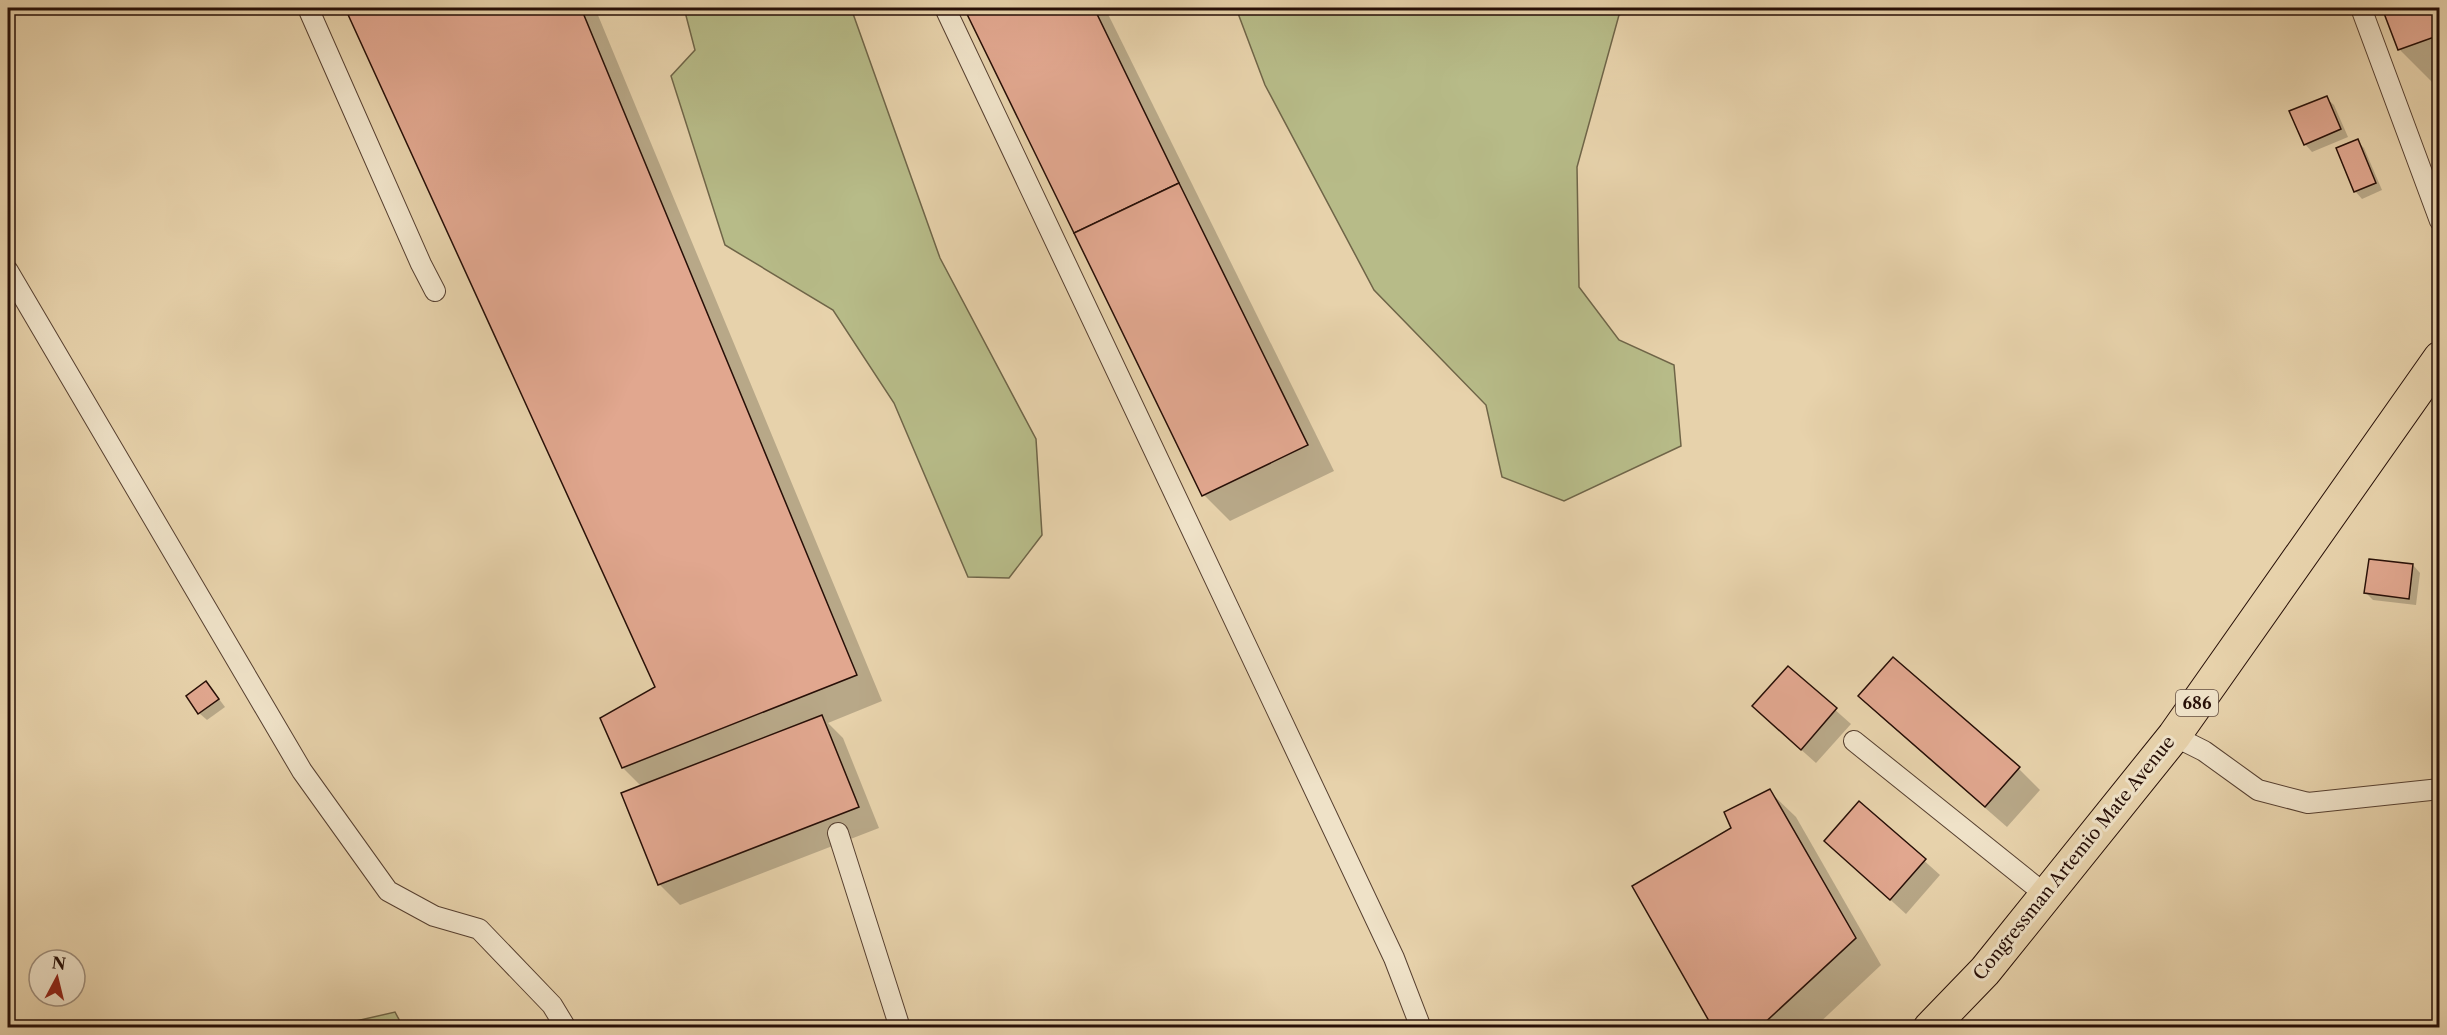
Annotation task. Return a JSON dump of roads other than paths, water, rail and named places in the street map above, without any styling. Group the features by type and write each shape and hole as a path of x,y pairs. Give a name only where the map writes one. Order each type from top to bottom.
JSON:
{"main road":[{"name":"Congressman Artemio Mate Avenue","path":"1930,1028 1985,971 2174,735 2439,358"}],"lane":[{"path":"308,8 435,291"},
{"path":"945,8 1389,947 1421,1028"},
{"path":"2361,8 2439,220"},
{"path":"8,271 302,771 388,891 434,916 479,929 552,1005 566,1028"},
{"path":"2174,735 2204,751 2258,790 2308,803 2439,789"},
{"path":"1854,741 2046,895"},
{"path":"838,833 900,1028"}]}
